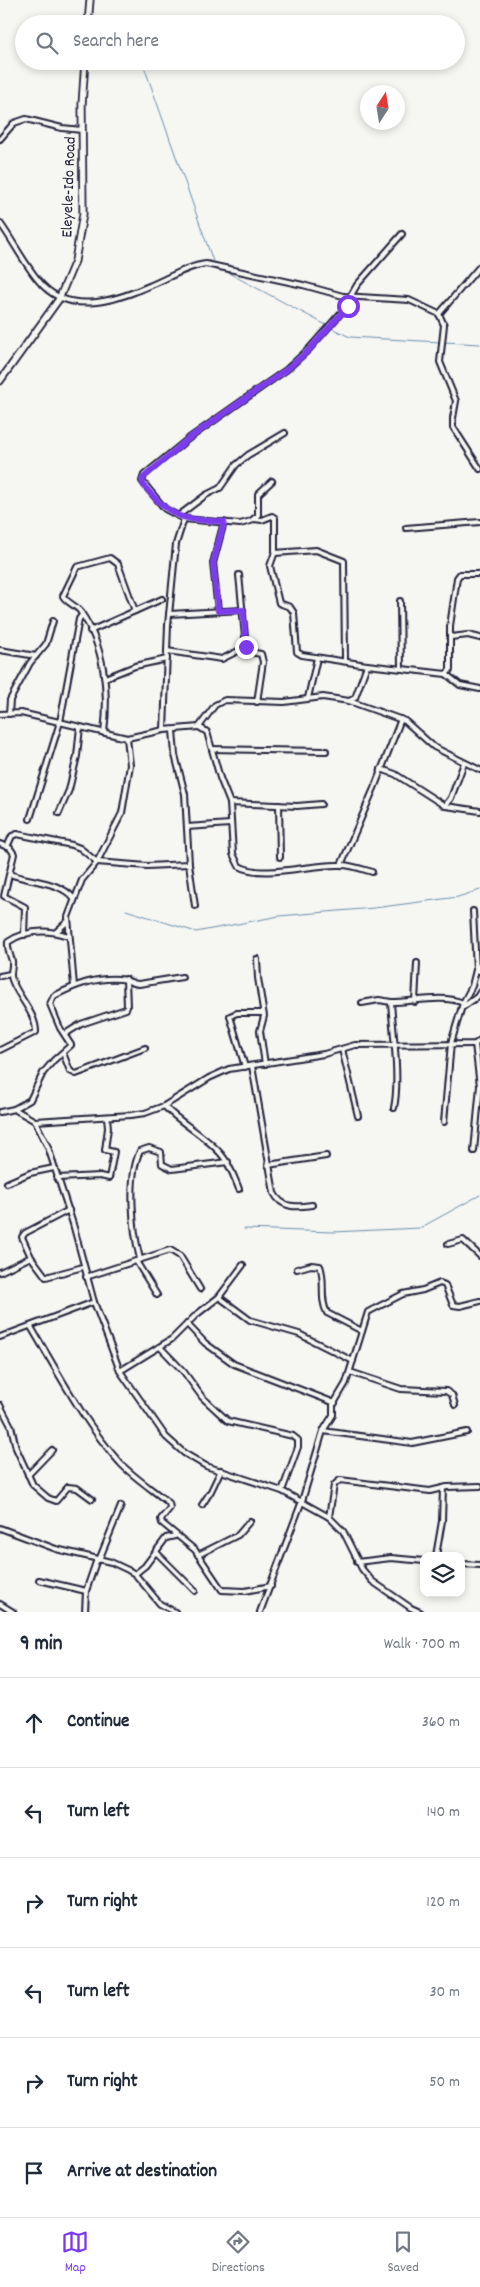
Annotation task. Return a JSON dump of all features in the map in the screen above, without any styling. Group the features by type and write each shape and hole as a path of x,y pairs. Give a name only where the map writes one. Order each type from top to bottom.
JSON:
{"main road":[{"path":"89,15 90,0"},
{"name":"Eleyele-Ido Road","path":"0,381 58,299 75,261 81,229 85,70"}],"street":[{"path":"0,139 14,123 26,119 62,128 82,130"},
{"path":"0,223 36,278 58,299 88,304 105,300 145,288 193,267 206,264 350,297 409,300 439,314 444,325 440,362 456,401 453,427 480,469"},
{"path":"402,234 350,297 348,306 309,350 286,370 188,439 144,475 142,481 165,509 184,519 240,524 254,519 262,520 272,516 275,518 275,554 270,566 278,601 282,606 290,607 294,613 297,652 317,658 446,674 460,685 480,690"},
{"path":"439,314 480,266"},
{"path":"178,516 206,495 220,488 236,465 248,455 285,433"},
{"path":"254,519 258,514 258,494 272,481"},
{"path":"164,730 163,697 169,614 176,544 184,519"},
{"path":"218,611 213,563 224,522"},
{"path":"406,528 480,522"},
{"path":"275,554 316,550 344,561 345,661"},
{"path":"104,733 107,708 105,678 90,631 82,615 63,596 73,572 80,565 110,558 118,564 135,611"},
{"path":"446,674 450,670 451,619 458,575 480,574"},
{"path":"239,575 246,647"},
{"path":"90,631 162,599"},
{"path":"400,602 401,667"},
{"path":"169,614 243,610"},
{"path":"30,819 60,722 79,619 82,615"},
{"path":"8,714 10,700 36,656 46,644 53,621"},
{"path":"451,637 468,635 480,638"},
{"path":"167,651 222,659 246,647"},
{"path":"246,647 262,656 257,702"},
{"path":"0,650 36,656"},
{"path":"308,698 317,658"},
{"path":"105,678 135,666 167,659"},
{"path":"349,701 355,698 367,665"},
{"path":"199,727 219,702 225,700 284,702 323,697 349,701 400,719 434,747 480,770"},
{"path":"0,714 21,713 127,738 164,730 199,727 207,732 220,778 230,803 230,824 237,864 242,868 282,870 340,865 372,872"},
{"path":"340,865 400,719"},
{"path":"59,814 73,773 80,727"},
{"path":"173,730 175,755 185,794 189,864 195,906"},
{"path":"74,986 68,921 82,880 97,862 122,813 130,765 127,738"},
{"path":"212,749 326,752"},
{"path":"446,806 464,763"},
{"path":"381,769 394,774 446,806 480,811"},
{"path":"230,803 321,804"},
{"path":"279,805 280,857"},
{"path":"187,827 230,824"},
{"path":"7,847 12,836 17,834 72,845 80,848 97,862 147,866 189,864"},
{"path":"0,844 7,847 14,854 4,898 20,903 25,907 24,935"},
{"path":"10,874 24,880 64,890 74,899"},
{"path":"473,911 478,970"},
{"path":"56,932 68,921"},
{"path":"0,1050 36,1032 26,1003 10,974 12,962 7,948 8,942 38,930 56,932 68,936"},
{"path":"258,959 258,978 263,1013 260,1032 265,1064"},
{"path":"415,1002 417,963"},
{"path":"444,1122 451,1043 463,1005 480,965"},
{"path":"0,976 10,974"},
{"path":"0,1112 14,1109 30,1100 43,1074 71,1045 54,1017 50,1000 74,986 95,980 126,979 133,984 139,984 182,977"},
{"path":"66,1034 82,1024 126,1009 128,1006 126,979"},
{"path":"463,1005 480,992"},
{"path":"362,1003 379,1000 415,1002 434,998 455,999 463,1005"},
{"path":"391,1002 396,1096 394,1108"},
{"path":"244,1067 230,1016 237,1013 263,1013"},
{"path":"14,1109 35,1121 144,1113 164,1106 209,1078 229,1070 324,1054 355,1045 475,1044 480,1040"},
{"path":"474,1151 480,1086 475,1044"},
{"path":"62,1053 70,1071 76,1074 145,1048"},
{"path":"342,1049 358,1116"},
{"path":"252,1066 274,1193 279,1201 294,1207 312,1205"},
{"path":"164,1106 175,1118 212,1146 228,1162 239,1189"},
{"path":"56,1178 100,1176 109,1178 114,1152 106,1150 107,1117"},
{"path":"35,1121 48,1147 56,1178 69,1210 94,1302 120,1371 170,1441 194,1459 282,1491 329,1516 344,1531 358,1562 372,1581 413,1611 420,1612"},
{"path":"157,1295 138,1260 134,1237 133,1200 136,1161 140,1152 149,1148 161,1152 162,1164 172,1169 228,1162"},
{"path":"268,1165 326,1156"},
{"path":"7,1182 30,1173 54,1168"},
{"path":"69,1210 22,1235 31,1257 47,1278 83,1266"},
{"path":"448,1244 463,1240 480,1256"},
{"path":"86,1277 164,1251 175,1252 200,1289"},
{"path":"0,1272 31,1257"},
{"path":"120,1371 160,1347 219,1297 243,1264"},
{"path":"297,1269 311,1265 320,1266 323,1298 327,1313 362,1331"},
{"path":"260,1612 302,1501 323,1431 334,1415 335,1403 350,1372 366,1315 370,1310 403,1294 423,1290 440,1283 445,1285 453,1305 460,1306 480,1301"},
{"path":"219,1297 250,1320 299,1334 353,1361"},
{"path":"0,1337 94,1302"},
{"path":"187,1324 204,1343 234,1364 335,1403"},
{"path":"31,1327 57,1375 98,1435 123,1466 169,1503 170,1508 161,1521 176,1536 189,1544 222,1590 245,1591 271,1586"},
{"path":"160,1347 184,1372 202,1397 228,1421 294,1436 298,1440 298,1447 282,1491"},
{"path":"350,1372 401,1389 446,1391 452,1395 455,1405"},
{"path":"0,1405 11,1426 16,1448 36,1489 52,1501 58,1501 71,1486 92,1499"},
{"path":"323,1431 412,1443 467,1432"},
{"path":"28,1475 52,1450"},
{"path":"202,1505 212,1491 220,1470"},
{"path":"329,1516 334,1484 340,1480 417,1490 480,1486"},
{"path":"437,1552 442,1521 443,1488"},
{"path":"85,1612 86,1592 121,1506"},
{"path":"198,1555 238,1535 250,1521"},
{"path":"0,1528 56,1550 111,1562 135,1574 160,1604 168,1610 175,1612"},
{"path":"135,1574 156,1552 166,1538 176,1536"},
{"path":"156,1552 195,1591"},
{"path":"358,1562 391,1558 420,1561"},
{"path":"465,1564 480,1564"},
{"path":"40,1580 86,1592"},
{"path":"0,1604 8,1611 13,1612"}],"waterway":[{"path":"145,70 214,264"},
{"path":"221,269 328,326"},
{"path":"331,328 350,337 440,342"},
{"path":"444,342 480,344"},
{"path":"126,910 196,932 279,916 374,908 458,897 480,890"},
{"path":"244,1229 333,1232 420,1228 480,1195"}],"route":[{"path":"246,647 243,610 218,611 213,563 224,522 184,519 171,513 142,484 142,481 144,475 188,439 286,370 309,350 348,306"}]}
